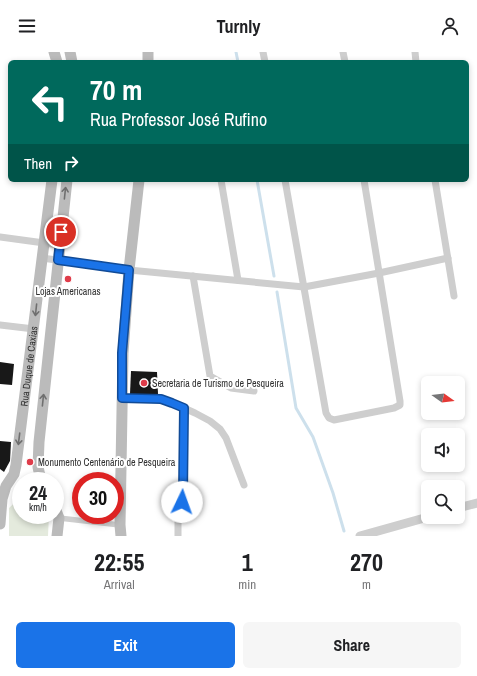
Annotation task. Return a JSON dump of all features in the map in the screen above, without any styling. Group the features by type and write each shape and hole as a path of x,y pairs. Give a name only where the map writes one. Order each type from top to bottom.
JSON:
{"main road":[{"name":"Rua Duque de Caxias","path":"0,524 2,499 6,486 14,474 16,465 52,182"},
{"name":"Rua Duque de Caxias","path":"39,472 39,442 67,182"},
{"path":"120,530 122,353 139,182"},
{"path":"6,486 12,484"},
{"path":"57,524 57,536"}],"street":[{"path":"221,182 238,280"},
{"path":"285,182 326,414 329,418 334,420 394,408 400,405 364,182"},
{"path":"435,182 454,296"},
{"path":"0,237 59,245"},
{"path":"42,258 129,270 304,286 379,273 448,258"},
{"path":"193,276 210,376 231,388 254,391"},
{"path":"0,325 34,329"},
{"path":"122,398 161,399 184,408 210,421 226,438 244,485"},
{"path":"178,536 178,521 183,494 184,408"},
{"path":"465,506 477,502"},
{"path":"64,515 120,530"},
{"path":"360,536 374,534 421,519"}],"shaded area":[{"path":"12,505 12,524 49,524 48,536 9,536 9,508"}],"building":[{"path":"0,362 14,364 12,385 0,384"},
{"name":"Secretaria de Turismo de Pesqueira","path":"131,371 157,372 158,394 130,394"},
{"path":"0,441 11,442 10,461 4,472 0,469"}],"waterway":[{"path":"236,52 238,60"},
{"path":"257,182 274,276"},
{"path":"277,292 296,408 313,437 333,493 344,531"}],"place":[{"name":"Lojas Americanas","path":"68,279"},
{"name":"Secretaria de Turismo de Pesqueira","path":"144,383"},
{"name":"Monumento Centenário de Pesqueira","path":"30,462"}],"route":[{"path":"61,232 58,260 129,270 122,353 122,398 161,399 184,408 182,502"}]}
